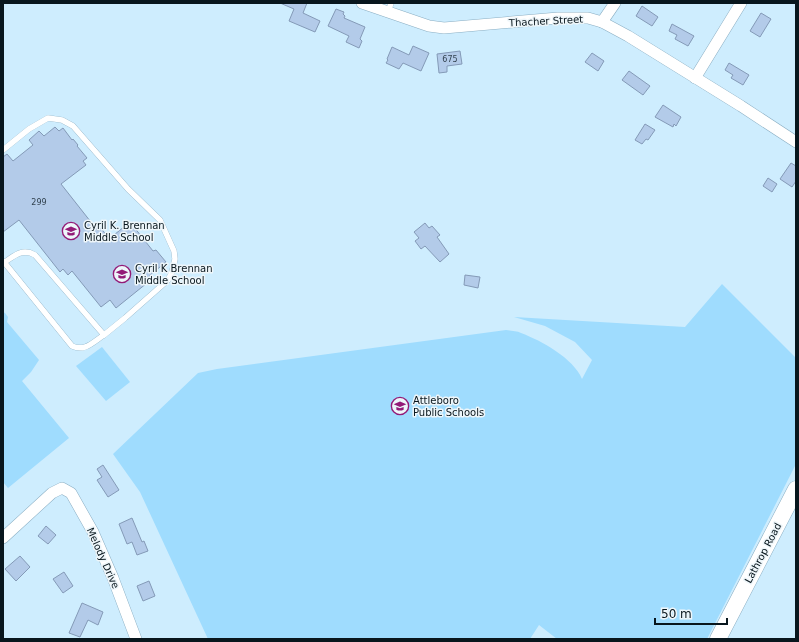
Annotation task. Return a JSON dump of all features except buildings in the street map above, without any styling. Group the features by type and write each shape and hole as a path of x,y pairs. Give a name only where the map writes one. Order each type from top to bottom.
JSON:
{"main road":[{"name":"Lathrop Road","path":"718,639 796,489"}],"street":[{"name":"Thacher Street","path":"362,3 389,8 429,26 444,28 558,18 588,18 602,22 628,36 742,106 796,142"},
{"path":"602,22 615,3"},
{"path":"695,78 741,3"},
{"name":"Melody Drive","path":"3,538 52,493 62,488 71,493 93,532 113,578 136,639"}],"lane":[{"path":"3,150 29,129 48,118 62,120 73,126 82,135 128,189 160,220 174,252 172,272 168,280 125,318 104,335 86,348 77,348 72,346 3,263 19,252 30,252 104,335"}],"shaded area":[{"name":"Attleboro Public Schools","path":"722,284 796,358 796,464 707,639 557,639 539,625 530,639 208,639 140,492 113,454 198,373 217,369 506,330 529,336 556,351 572,364 582,379 592,360 575,342 545,326 514,317 685,327"},
{"path":"3,312 8,317 7,322 39,360 31,372 22,381 69,438 8,488 3,482"},
{"path":"102,347 130,382 106,401 76,366"}],"place":[{"name":"Cyril K. Brennan Middle School","path":"71,231"},
{"name":"Cyril K Brennan Middle School","path":"122,274"},
{"name":"Attleboro Public Schools","path":"400,406"}]}
